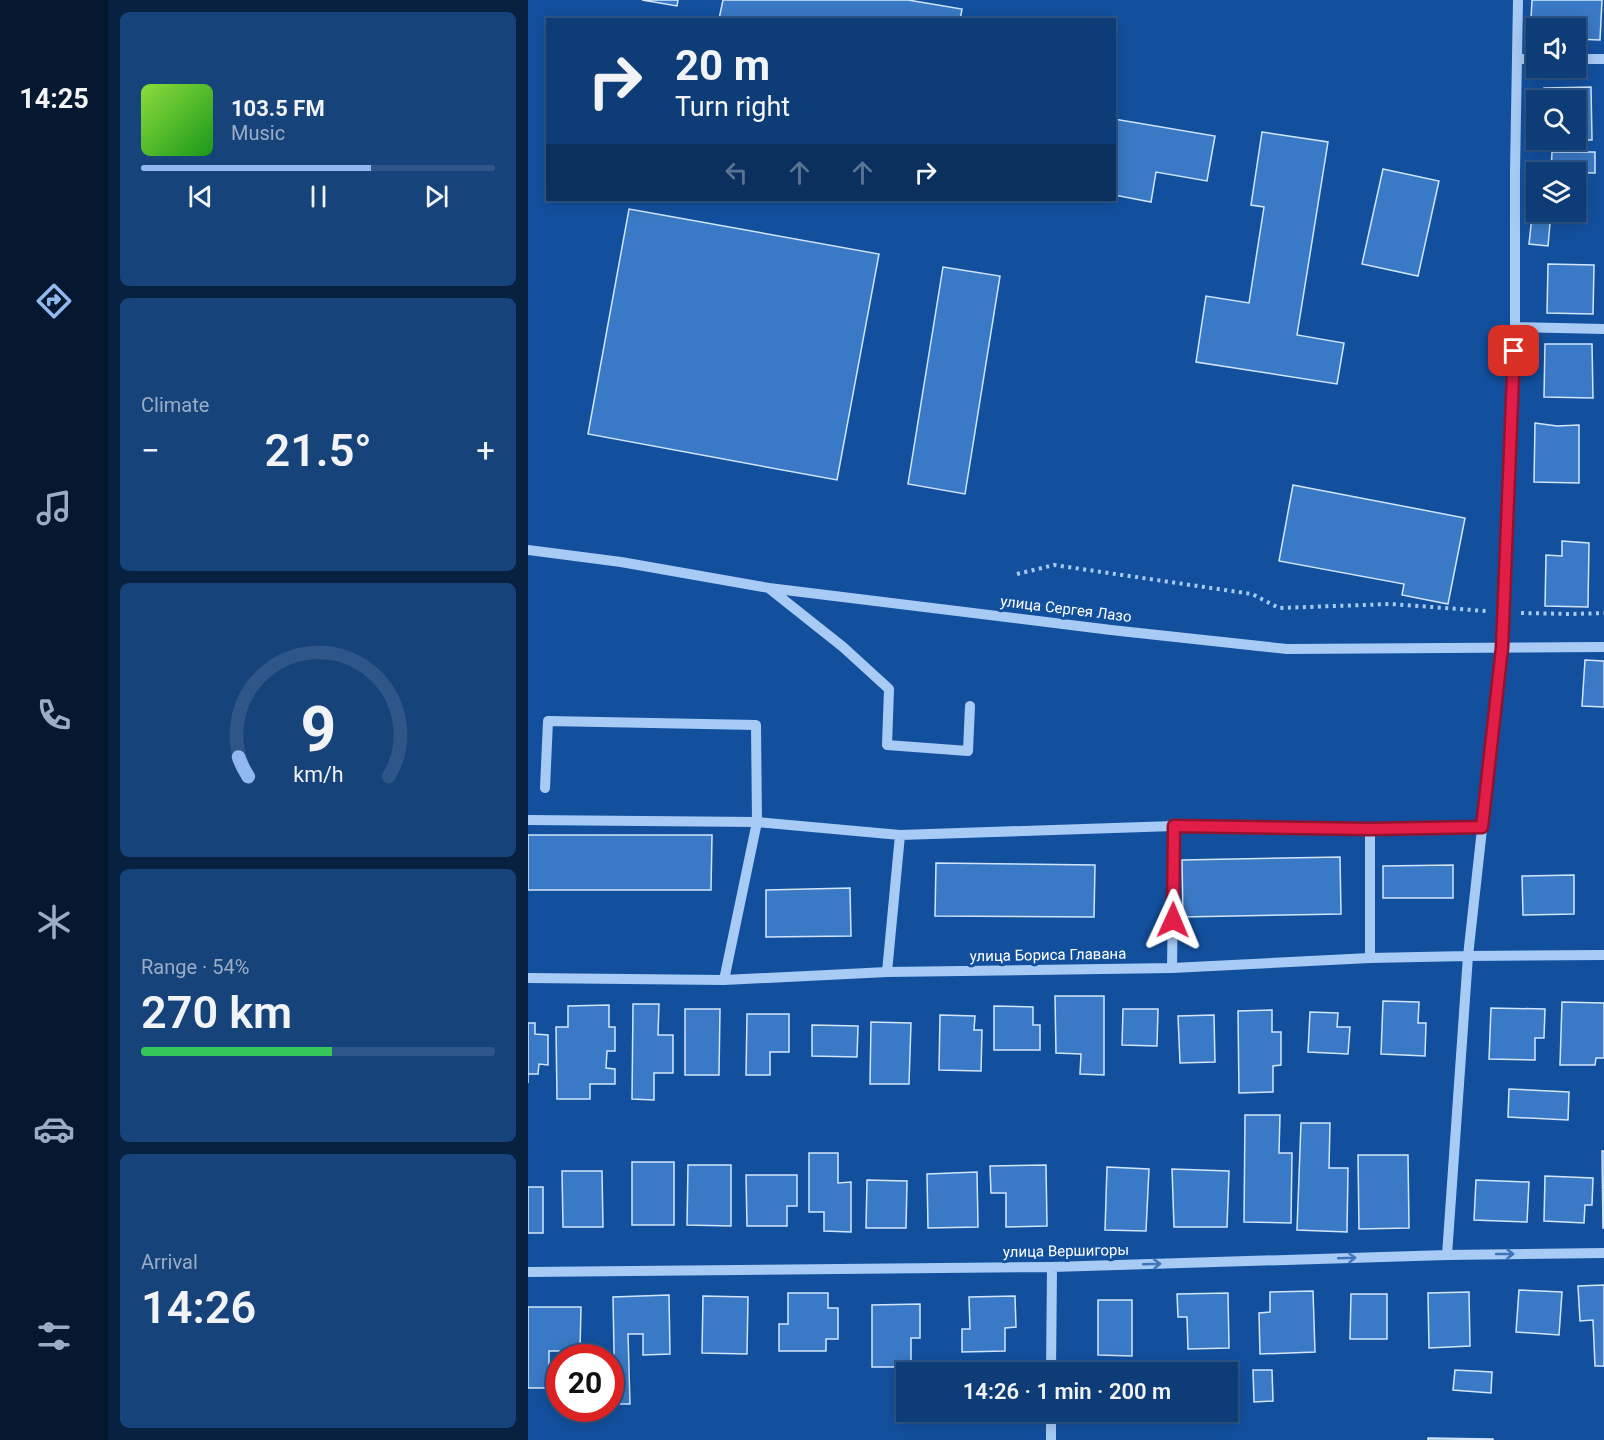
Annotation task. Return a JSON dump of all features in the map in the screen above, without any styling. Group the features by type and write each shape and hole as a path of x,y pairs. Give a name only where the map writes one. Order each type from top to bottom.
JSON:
{"street":[{"path":"1447,1254 1468,956 1502,648 1515,327 1518,0"},
{"path":"1517,59 1526,59"},
{"path":"1586,59 1604,59"},
{"path":"1515,327 1604,329"},
{"name":"улица Сергея Лазо","path":"528,550 621,562 769,588 1100,629 1287,649 1604,646"},
{"path":"769,588 843,647 889,689 887,745 968,751 970,706"},
{"path":"545,788 548,721 756,725 757,822 724,980"},
{"path":"528,820 757,822 900,834 1174,826 1370,829 1482,827"},
{"path":"1172,968 1174,826"},
{"path":"1370,829 1370,958"},
{"path":"887,972 900,834"},
{"name":"улица Бориса Главана","path":"528,978 724,980 887,972 1172,968 1370,958 1604,955"},
{"name":"улица Вершигоры","path":"528,1272 1052,1267 1447,1254 1604,1253"},
{"path":"1051,1362 1052,1267"},
{"path":"1051,1422 1051,1440"}],"path":[{"path":"1017,574 1054,565 1252,594 1278,608 1391,604 1503,612 1604,613"}],"building":[{"path":"642,0 678,0 677,6"},
{"path":"723,0 908,0 962,9 960,18 719,18"},
{"path":"1532,0 1602,0 1600,40 1586,39 1586,18 1531,18"},
{"path":"1591,87 1592,140 1586,140 1586,90 1544,90 1544,88"},
{"path":"1116,119 1215,136 1207,181 1156,172 1151,202 1116,195"},
{"path":"1262,132 1328,142 1297,335 1344,343 1337,384 1196,362 1206,296 1249,303 1264,207 1251,205"},
{"path":"1552,152 1595,152 1595,173 1586,173 1586,162 1552,162"},
{"path":"1383,169 1439,181 1418,276 1362,264"},
{"path":"629,209 879,254 837,480 588,434"},
{"path":"1531,222 1550,222 1548,246 1529,244"},
{"path":"1548,264 1594,265 1593,314 1547,313"},
{"path":"943,267 1000,276 965,494 908,484"},
{"path":"1545,344 1592,344 1593,398 1544,397"},
{"path":"1535,423 1557,426 1579,425 1579,483 1534,482"},
{"path":"1293,485 1465,518 1448,604 1402,595 1404,584 1279,561"},
{"path":"1562,541 1589,543 1588,607 1545,606 1546,555 1562,556"},
{"path":"1585,660 1604,661 1604,707 1582,706"},
{"path":"528,835 712,835 711,890 528,890"},
{"path":"1340,857 1341,914 1183,917 1182,860"},
{"path":"936,863 1095,865 1094,917 935,916"},
{"path":"1453,865 1453,898 1383,898 1383,866"},
{"path":"1574,875 1574,914 1523,915 1522,876"},
{"path":"850,888 851,936 766,937 766,890"},
{"path":"1055,996 1104,996 1104,1075 1080,1074 1081,1054 1056,1053"},
{"path":"1383,1001 1419,1002 1418,1023 1426,1023 1425,1056 1381,1054"},
{"path":"1562,1002 1604,1003 1604,1058 1596,1058 1595,1065 1560,1065"},
{"path":"633,1004 659,1004 658,1035 673,1035 673,1073 654,1073 654,1100 632,1099"},
{"path":"609,1005 609,1027 615,1027 615,1051 607,1051 606,1068 615,1069 615,1084 590,1084 590,1099 557,1099 556,1027 568,1027 568,1006"},
{"path":"994,1006 1033,1007 1033,1025 1040,1025 1040,1050 994,1050"},
{"path":"1491,1008 1545,1009 1544,1038 1535,1038 1535,1060 1489,1059"},
{"path":"685,1009 720,1009 719,1075 685,1075"},
{"path":"1123,1009 1158,1009 1157,1046 1122,1045"},
{"path":"1272,1010 1272,1032 1281,1032 1281,1065 1273,1066 1273,1092 1239,1093 1238,1011"},
{"path":"1310,1012 1338,1013 1337,1027 1350,1027 1348,1054 1308,1052"},
{"path":"747,1014 789,1014 789,1052 770,1052 770,1075 746,1075"},
{"path":"940,1015 975,1016 974,1030 982,1030 981,1071 939,1070"},
{"path":"1214,1015 1215,1062 1180,1063 1178,1016"},
{"path":"871,1022 911,1023 909,1084 870,1084"},
{"path":"528,1023 535,1023 535,1034 548,1035 548,1065 539,1064 538,1074 528,1074"},
{"path":"812,1025 858,1026 857,1057 812,1056"},
{"path":"1509,1089 1569,1092 1568,1120 1508,1117"},
{"path":"1245,1115 1280,1115 1279,1153 1292,1153 1291,1223 1244,1222"},
{"path":"1301,1123 1330,1123 1329,1168 1348,1168 1347,1232 1297,1230"},
{"path":"1602,1151 1604,1151 1604,1228 1603,1228"},
{"path":"809,1153 838,1153 838,1183 851,1182 851,1232 824,1231 824,1212 809,1212"},
{"path":"1358,1155 1408,1155 1409,1228 1359,1229"},
{"path":"632,1162 674,1162 674,1225 632,1225"},
{"path":"688,1165 731,1165 731,1226 687,1225"},
{"path":"1046,1165 1047,1226 1006,1227 1006,1193 991,1193 990,1166"},
{"path":"1107,1167 1149,1169 1146,1231 1105,1230"},
{"path":"1172,1169 1229,1171 1227,1227 1174,1227"},
{"path":"562,1171 602,1171 603,1227 563,1227"},
{"path":"977,1172 978,1227 928,1228 927,1174"},
{"path":"746,1175 797,1175 797,1206 787,1206 787,1226 747,1226"},
{"path":"1545,1176 1593,1178 1592,1205 1585,1205 1584,1223 1544,1221"},
{"path":"867,1180 907,1181 906,1228 866,1228"},
{"path":"1476,1180 1529,1182 1527,1222 1474,1220"},
{"path":"528,1187 543,1187 543,1233 528,1233"},
{"path":"1604,1285 1604,1366 1595,1366 1593,1320 1580,1321 1578,1286"},
{"path":"1519,1290 1562,1292 1559,1335 1516,1332"},
{"path":"1313,1291 1315,1352 1260,1354 1259,1313 1270,1312 1270,1292"},
{"path":"1469,1292 1470,1346 1429,1348 1428,1293"},
{"path":"788,1293 828,1293 828,1308 838,1308 838,1339 826,1339 826,1351 779,1351 779,1324 788,1324"},
{"path":"1228,1293 1229,1348 1188,1349 1187,1317 1178,1317 1177,1294"},
{"path":"1351,1294 1387,1294 1387,1339 1350,1339"},
{"path":"669,1295 670,1354 643,1355 643,1334 628,1334 630,1404 624,1404 624,1344 614,1344 613,1297"},
{"path":"703,1296 748,1297 747,1354 702,1353"},
{"path":"1015,1296 1016,1327 1005,1328 1005,1351 962,1352 962,1329 970,1329 969,1297"},
{"path":"1098,1300 1132,1300 1132,1356 1098,1355"},
{"path":"920,1304 920,1338 911,1338 911,1362 896,1362 896,1367 872,1367 872,1305"},
{"path":"528,1307 581,1307 580,1344 546,1344 546,1388 528,1388"},
{"path":"1253,1370 1272,1370 1273,1401 1254,1402"},
{"path":"1455,1370 1492,1372 1491,1393 1453,1390"},
{"path":"1428,1438 1493,1439 1493,1440 1428,1440"}],"route":[{"path":"1173,920 1174,826 1370,829 1482,827 1502,648 1514,351"}]}
